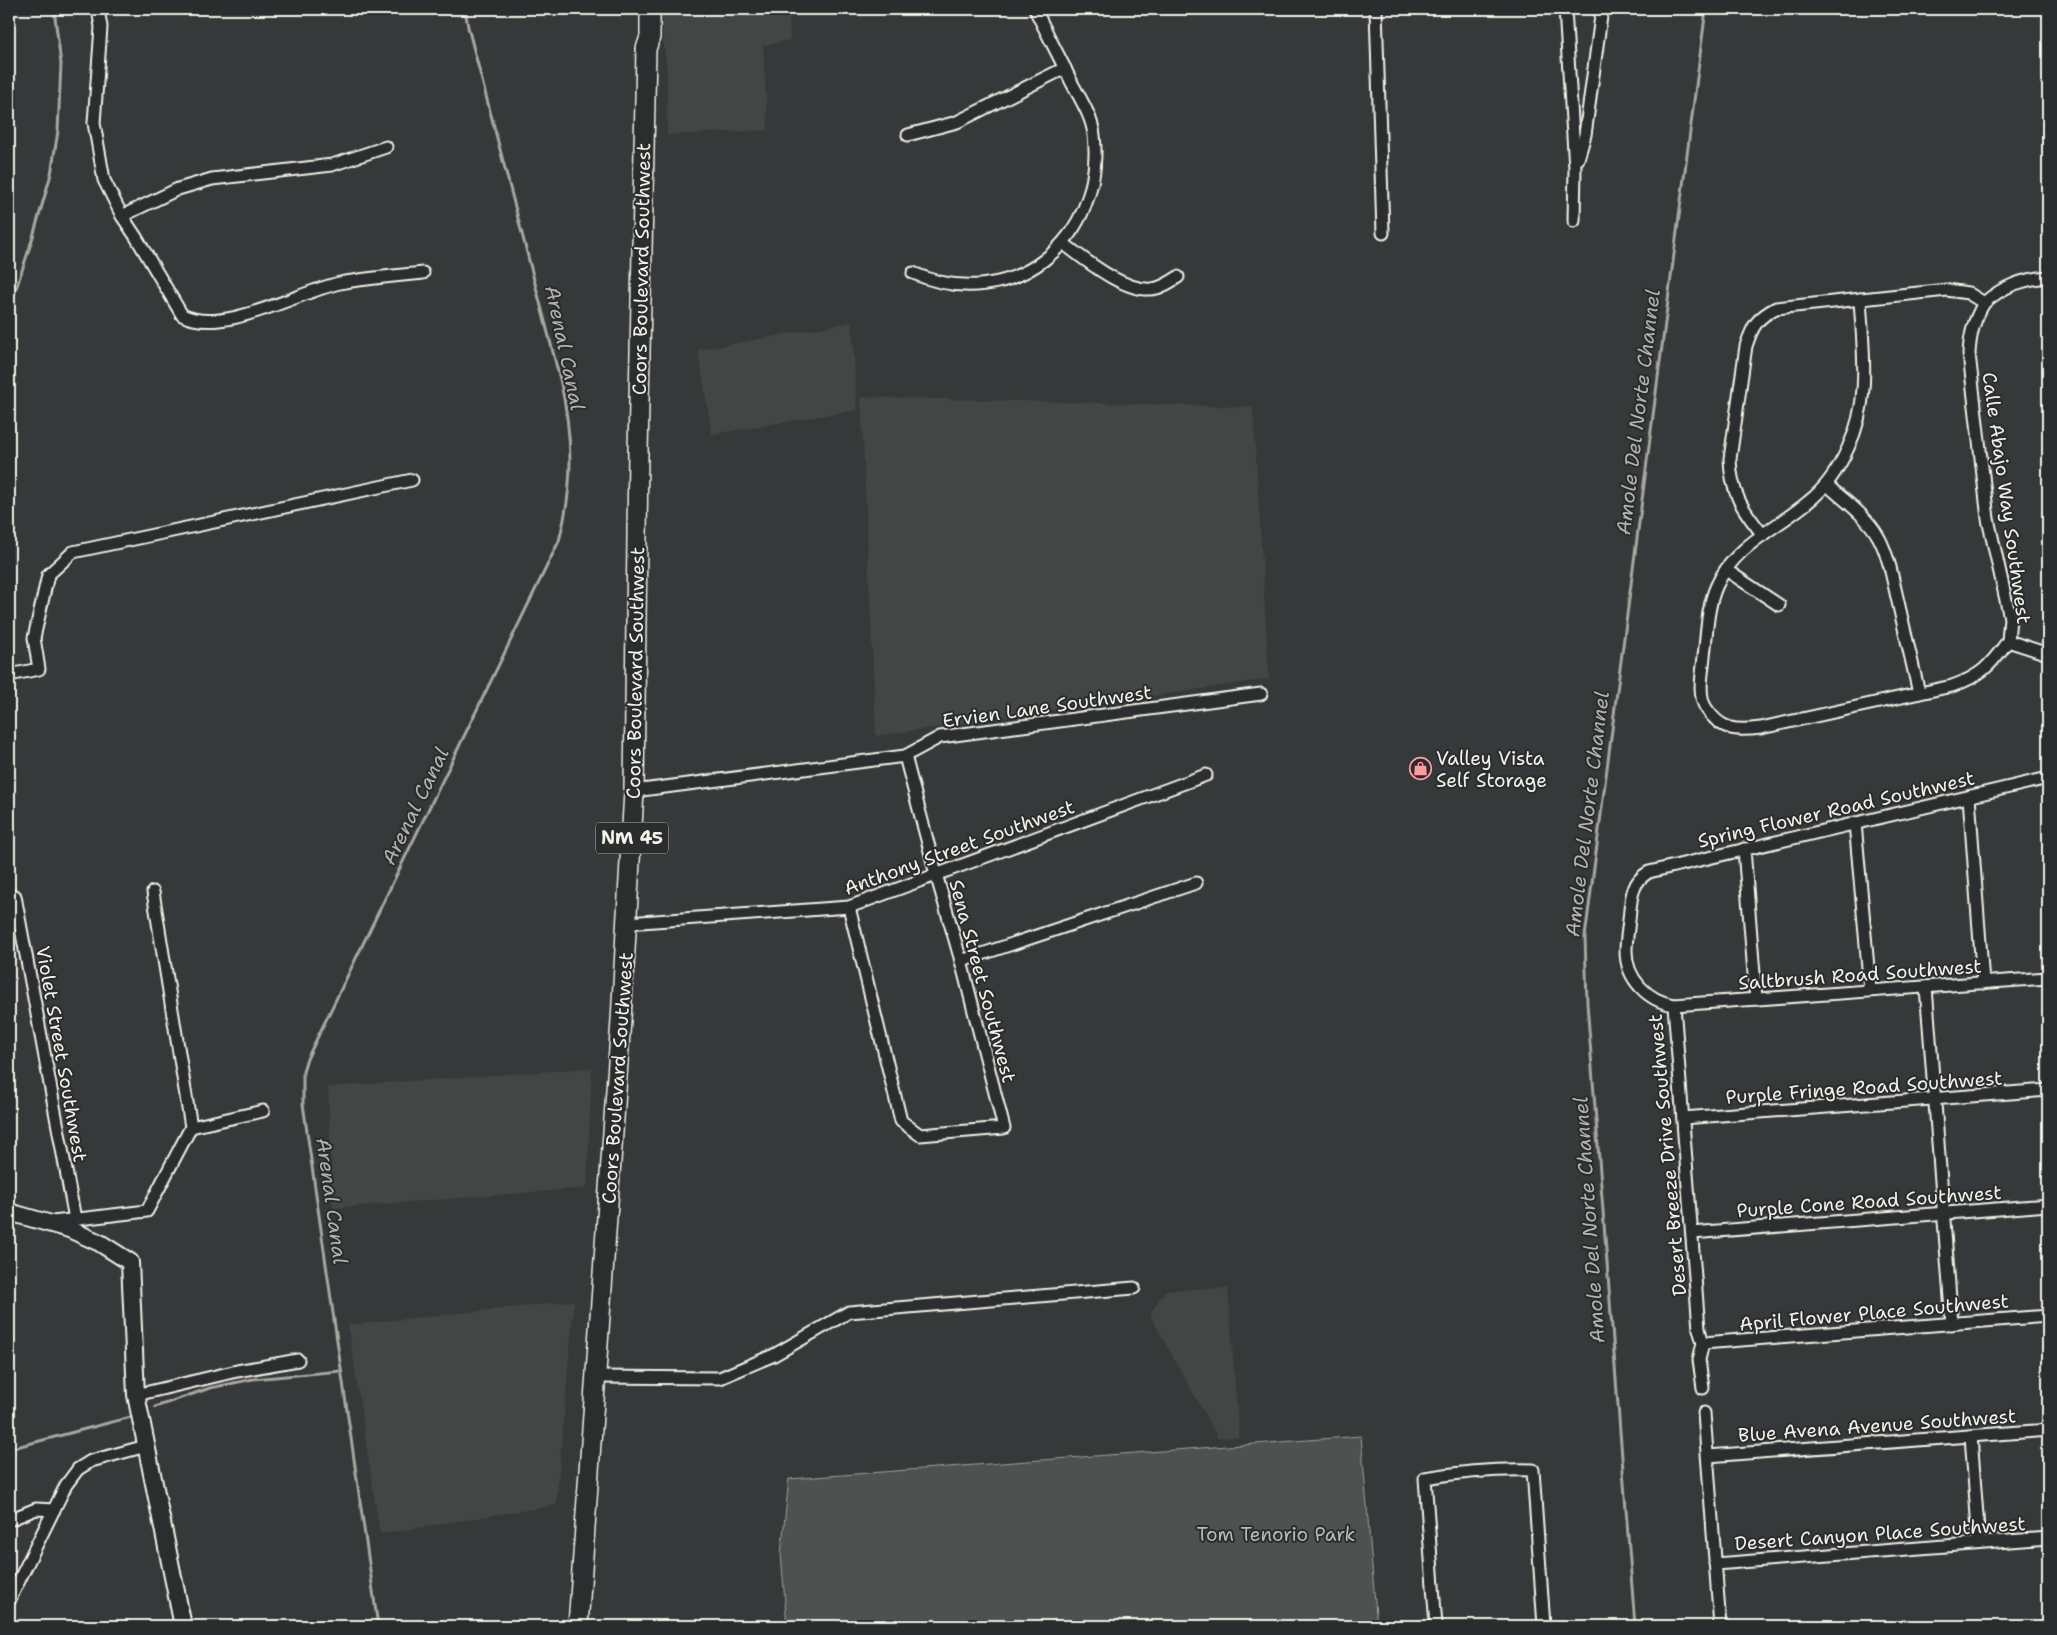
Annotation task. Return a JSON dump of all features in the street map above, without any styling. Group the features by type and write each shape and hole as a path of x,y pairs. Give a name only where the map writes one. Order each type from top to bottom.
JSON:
{"main road":[{"name":"Coors Boulevard Southwest","path":"637,9 638,38 646,49"},
{"name":"Coors Boulevard Southwest","path":"578,1626 627,923 634,790 638,426 646,49 650,37 650,9"}],"street":[{"path":"98,9 102,28 94,123 104,180 122,216 182,315 194,321 241,316 339,283 424,273"},
{"path":"913,273 948,285 982,285 1005,281 1024,274 1041,264 1063,243 1072,233 1085,207 1093,179 1094,133 1088,113 1035,9"},
{"path":"1376,9 1383,233"},
{"path":"1565,9 1575,168 1574,221"},
{"path":"1575,168 1585,135 1602,9"},
{"path":"908,135 957,122 1065,68"},
{"path":"122,216 178,189 212,179 332,166 386,147"},
{"path":"1063,243 1116,280 1135,286 1148,289 1157,288 1178,277"},
{"path":"1762,535 1740,505 1731,476 1730,459 1746,346 1752,329 1762,316 1776,308 1947,290 1968,293 1984,303 2006,286 2022,281 2048,277"},
{"path":"1860,299 1865,372 1863,405 1854,437 1826,485 1809,502 1762,535 1735,557 1717,584 1712,601 1702,675 1704,706 1716,720 1728,728 1741,731 1761,728 1952,686 1981,673 1990,666 2008,641 2048,654"},
{"name":"Calle Abajo Way Southwest","path":"1984,303 1975,319 1970,335 1969,354 1988,519 2010,618 2008,641"},
{"path":"9,675 39,669 34,638 48,575 72,552 412,480"},
{"path":"1826,485 1868,523 1878,536 1885,550 1919,693"},
{"path":"1726,570 1780,605"},
{"name":"Ervien Lane Southwest","path":"634,790 905,756 940,737 1261,694"},
{"name":"Sena Street Southwest","path":"849,907 901,1121 920,1135 1004,1128 905,756"},
{"name":"Anthony Street Southwest","path":"627,923 849,907 1206,775"},
{"name":"Spring Flower Road Southwest","path":"1637,883 1642,875 1655,870 2048,778"},
{"path":"1968,797 1983,983"},
{"path":"1855,823 1870,990"},
{"path":"1744,849 1756,999"},
{"name":"Desert Breeze Drive Southwest","path":"1637,883 1632,892 1626,953 1630,972 1645,993 1655,999 1674,1004 1699,1329 1703,1344 1699,1360 1702,1388"},
{"path":"961,961 1196,884"},
{"path":"48,1223 75,1218 147,1211 191,1127 153,892"},
{"name":"Violet Street Southwest","path":"15,896 75,1218"},
{"name":"Saltbrush Road Southwest","path":"1674,1004 2048,978"},
{"path":"1926,987 1952,1324"},
{"name":"Purple Fringe Road Southwest","path":"1683,1118 2048,1090"},
{"path":"191,1127 264,1111"},
{"name":"Purple Cone Road Southwest","path":"1692,1233 2048,1205"},
{"path":"9,1212 69,1229 100,1243 130,1262 136,1395 183,1626"},
{"path":"596,1377 720,1378 774,1354 849,1312 1134,1288"},
{"name":"April Flower Place Southwest","path":"1703,1344 2048,1316"},
{"path":"136,1395 237,1371 298,1360"},
{"path":"1704,1413 1720,1626"},
{"name":"Blue Avena Avenue Southwest","path":"1708,1456 2048,1430"},
{"path":"1971,1436 1979,1542"},
{"path":"9,1601 66,1485 78,1469 90,1461 146,1446"},
{"path":"1436,1626 1425,1478 1453,1473 1533,1470 1544,1626"},
{"path":"9,1520 36,1509 54,1510"},
{"name":"Desert Canyon Place Southwest","path":"1715,1564 2048,1538"}],"shaded area":[{"path":"659,9 789,9 790,40 763,45 768,130 667,135 667,69"},
{"path":"852,322 857,410 712,434 698,350"},
{"path":"861,397 1253,407 1269,679 876,736"},
{"path":"592,1068 587,1188 333,1208 328,1087"},
{"path":"1228,1288 1239,1437 1218,1438 1150,1315 1165,1290"},
{"path":"574,1301 556,1505 380,1534 348,1325"}],"green space":[{"name":"Tom Tenorio Park","path":"1361,1436 1377,1626 787,1626 781,1554 789,1479"}],"waterway":[{"path":"9,310 51,174 58,131 61,64 54,9"},
{"name":"Arenal Canal","path":"378,1626 303,1104 303,1072 306,1061 559,541 564,520 569,480 569,441 560,379 468,27 465,9"},
{"name":"Amole Del Norte Channel","path":"1635,1626 1587,1003 1585,937 1706,9"},
{"path":"155,1407 210,1388 253,1379 341,1371"},
{"path":"9,1449 131,1417"}],"place":[{"name":"Valley Vista Self Storage","path":"1420,769"}]}
